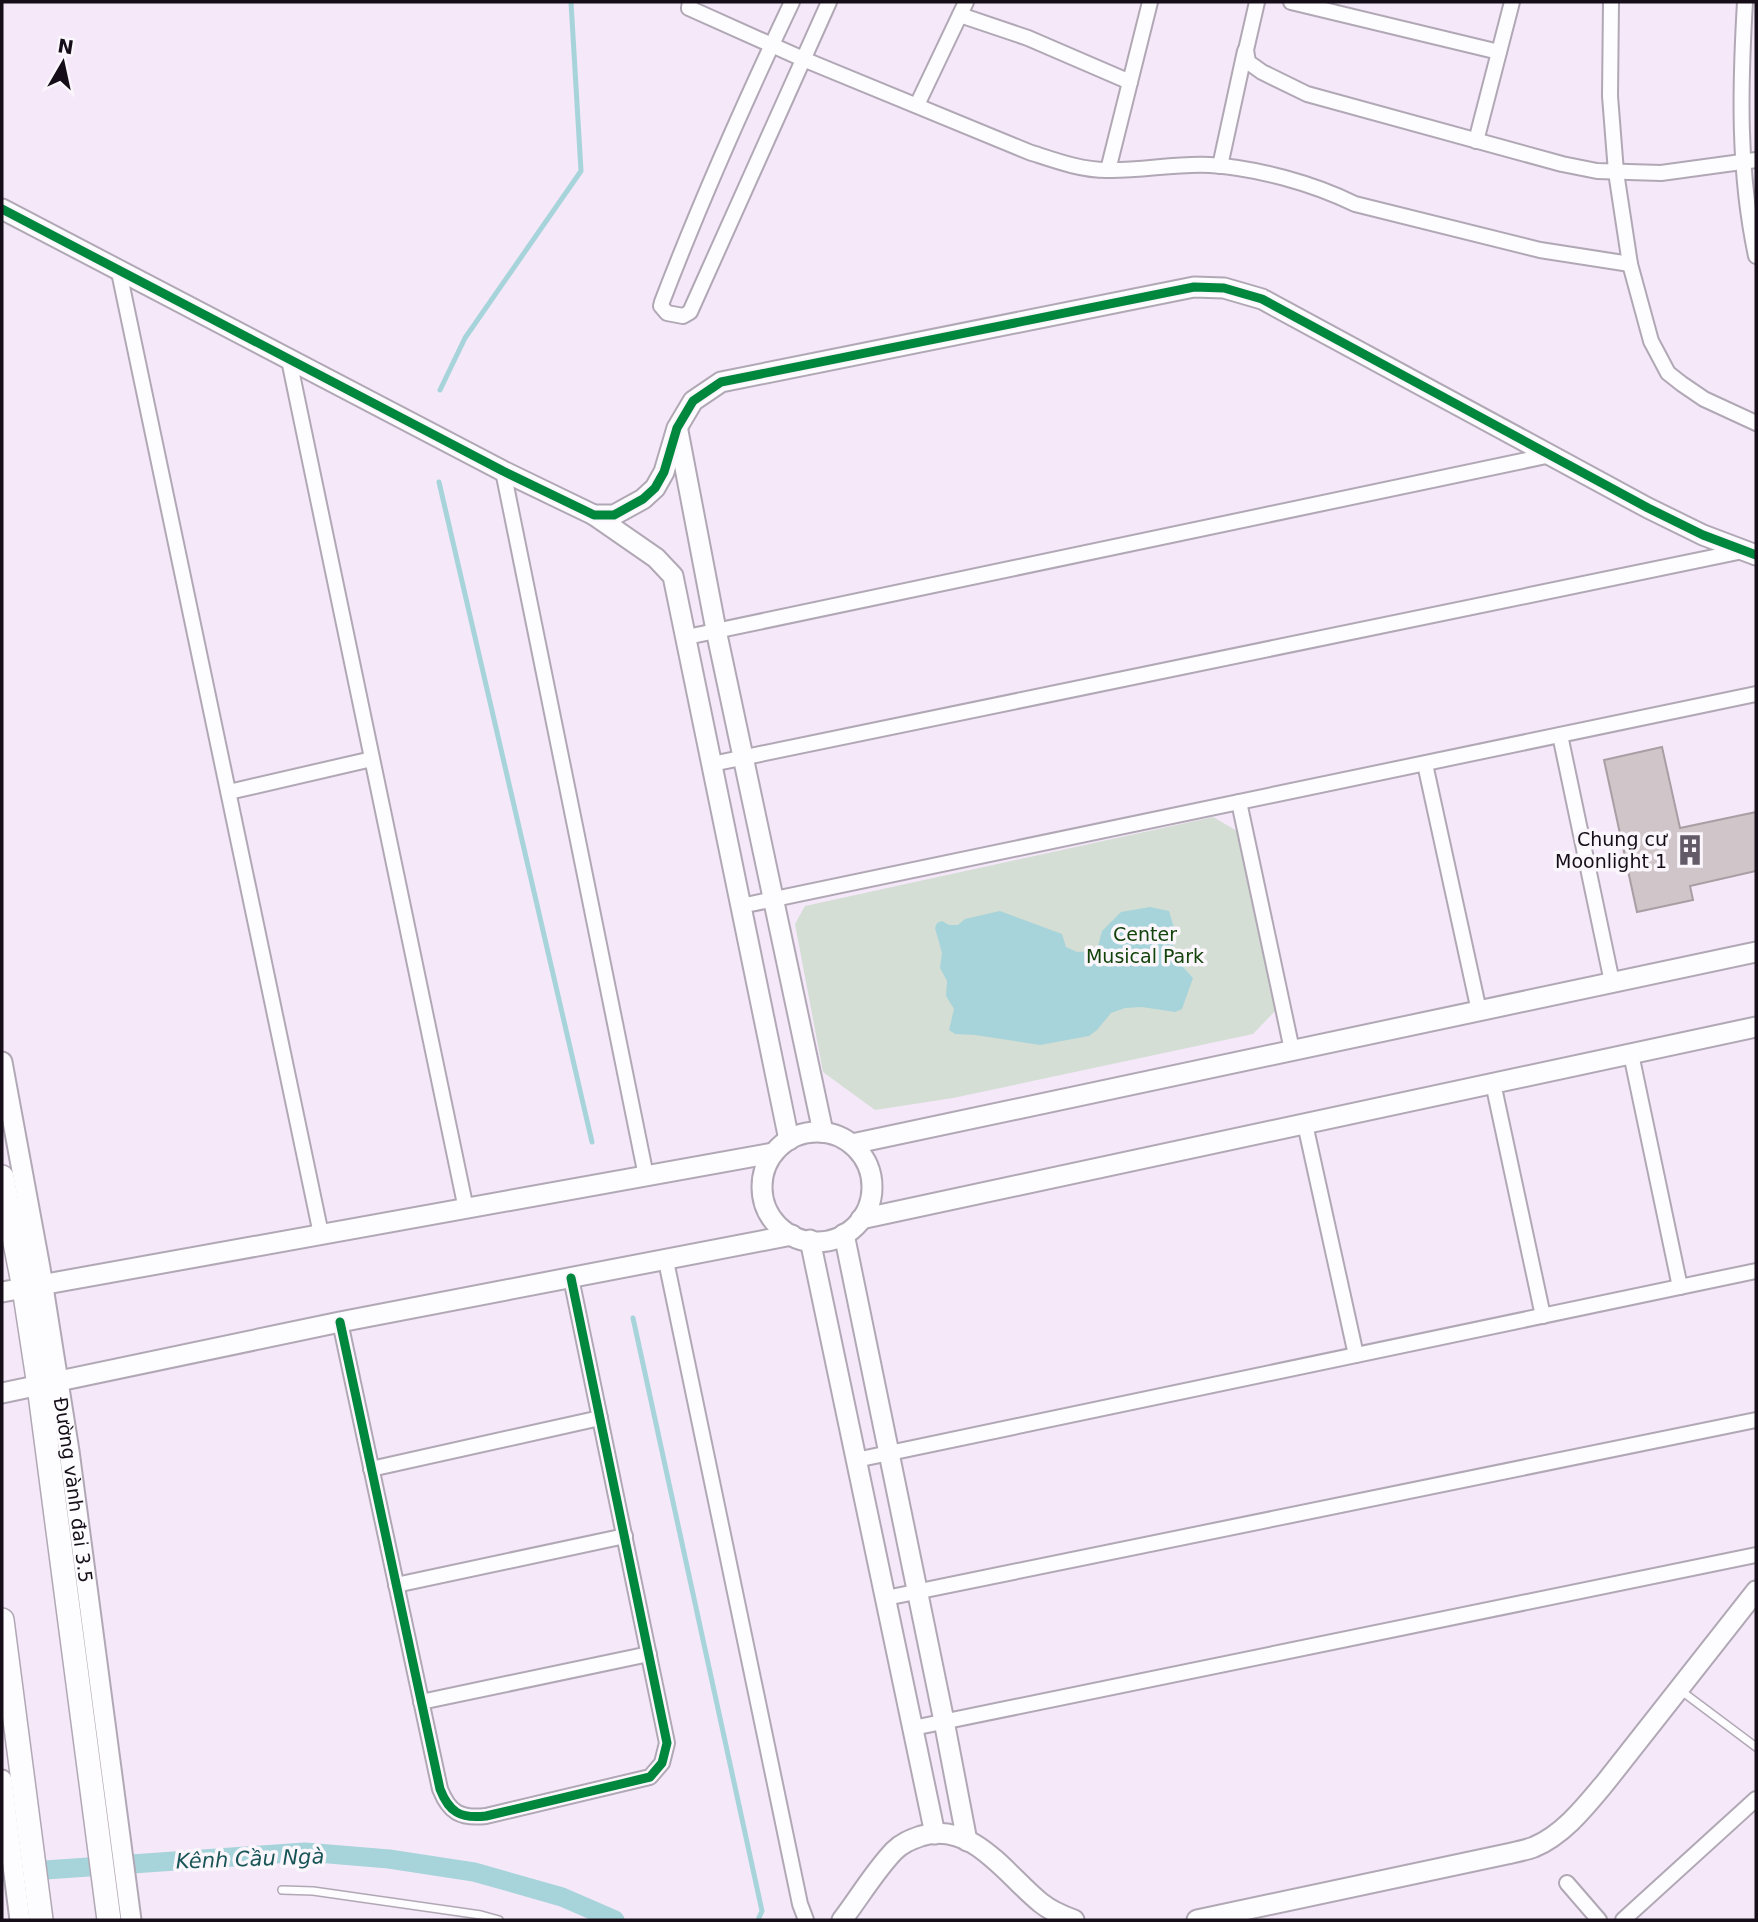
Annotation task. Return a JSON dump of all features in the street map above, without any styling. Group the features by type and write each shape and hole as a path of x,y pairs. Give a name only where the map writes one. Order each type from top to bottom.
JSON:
{"main road":[{"name":"Đường vành đai 3.5","path":"2,1177 23,1288 49,1384 117,1896 109,1920"},
{"path":"2,1620 20,1839 30,1914"}],"street":[{"path":"792,2 731,133 669,283 661,306 667,313 683,316 690,312 829,2"},
{"path":"1108,170 1150,2"},
{"path":"1220,166 1257,2"},
{"path":"1291,2 1499,52"},
{"path":"1476,141 1512,2"},
{"path":"1611,2 1610,96 1616,172 1630,264 1651,341 1658,359 1668,373 1704,399 1756,423"},
{"path":"1745,2 1740,81 1749,161 1750,227 1756,256"},
{"path":"690,4 803,59 1063,163 1108,170 1220,166 1297,181 1355,204 1540,250 1630,264"},
{"path":"917,105 963,8 1130,82"},
{"path":"1246,50 1248,62 1262,72 1307,94 1562,164 1616,172 1661,173 1699,170 1749,161"},
{"path":"2,209 503,471 594,515 666,566 673,576 687,636 789,1140"},
{"path":"120,272 321,1234"},
{"path":"594,515 614,515 643,499 654,488 664,472 677,428 693,401 721,382 1194,286 1224,288 1262,299 1551,456 1703,535 1750,553"},
{"path":"289,360 466,1209"},
{"path":"677,428 716,631 823,1132"},
{"path":"687,636 1551,456"},
{"path":"503,471 646,1176"},
{"path":"712,764 1750,553"},
{"path":"741,906 1756,694"},
{"path":"1560,736 1612,982"},
{"path":"229,792 372,759"},
{"path":"1425,764 1479,1011"},
{"path":"1239,802 1292,1050"},
{"path":"852,1144 1756,951"},
{"path":"861,1219 1756,1027"},
{"path":"1631,1054 1680,1287"},
{"name":"Đường vành đai 3.5","path":"2,1062 23,1288"},
{"path":"1493,1083 1543,1316"},
{"path":"1306,1124 1356,1355"},
{"path":"823,1132 837,1135 852,1144 864,1157 871,1175 872,1193 867,1211 856,1226 844,1234 822,1242 786,1232 773,1219 764,1203 762,1186 765,1169 773,1153 789,1140 802,1134 823,1132"},
{"path":"23,1288 773,1153"},
{"path":"844,1234 967,1840"},
{"path":"2,1393 340,1322 801,1238"},
{"path":"801,1238 856,1460 935,1834"},
{"path":"666,1261 797,1892 806,1920"},
{"path":"856,1460 1756,1271"},
{"path":"340,1322 440,1789 446,1804 457,1813 473,1817 486,1816 650,1777 662,1763 667,1743 571,1278"},
{"path":"371,1469 600,1418"},
{"path":"886,1598 1756,1420"},
{"path":"396,1585 625,1536"},
{"path":"914,1728 1756,1555"},
{"path":"1197,1920 1534,1847 1554,1835 1579,1813 1756,1591"},
{"path":"421,1702 649,1654"},
{"path":"2,1780 20,1839"},
{"path":"1623,1920 1756,1799"},
{"path":"842,1920 893,1852 905,1841 935,1834 952,1834 976,1845 1042,1903 1058,1914 1074,1920"},
{"path":"1567,1883 1599,1920"},
{"name":"Đường vành đai 3.5","path":"117,1896 131,1920"}],"lane":[{"path":"1679,1689 1756,1747"},
{"path":"282,1890 481,1914 499,1920"}],"green space":[{"name":"Center Musical Park","path":"1213,817 1239,832 1277,1009 1253,1034 953,1098 875,1110 823,1072 795,924 805,906"}],"shaded area":[{"path":"1150,907 1169,911 1175,931 1172,955 1193,978 1182,1009 1175,1012 1142,1007 1125,1008 1111,1013 1089,1036 1040,1045 955,1034 949,1030 954,1009 946,996 947,981 940,968 942,953 935,928 937,923 942,921 949,925 958,925 965,919 1000,911 1062,934 1066,947 1077,952 1092,951 1098,946 1102,931 1121,912"}],"building":[{"name":"Chung cư Moonlight 1","path":"1662,747 1680,828 1756,812 1756,871 1690,886 1693,900 1637,912 1604,760"}],"waterway":[{"path":"440,390 465,338 581,171 571,2"},
{"path":"439,482 592,1142"},
{"path":"633,1318 762,1911 758,1920"},
{"name":"Kênh Cầu Ngà","path":"2,1873 305,1852 389,1859 474,1872 562,1897 615,1920"}],"cycle path":[{"path":"2,209 503,471 594,515 614,515 643,499 655,488 664,472 677,428 693,401 721,382 1194,287 1224,288 1262,299 1648,508 1703,535 1756,555"},
{"path":"340,1322 440,1789 447,1803 462,1815 486,1816 650,1777 662,1763 667,1743 571,1278"}],"place":[{"name":"Chung cư Moonlight 1","path":"1690,850"}]}
